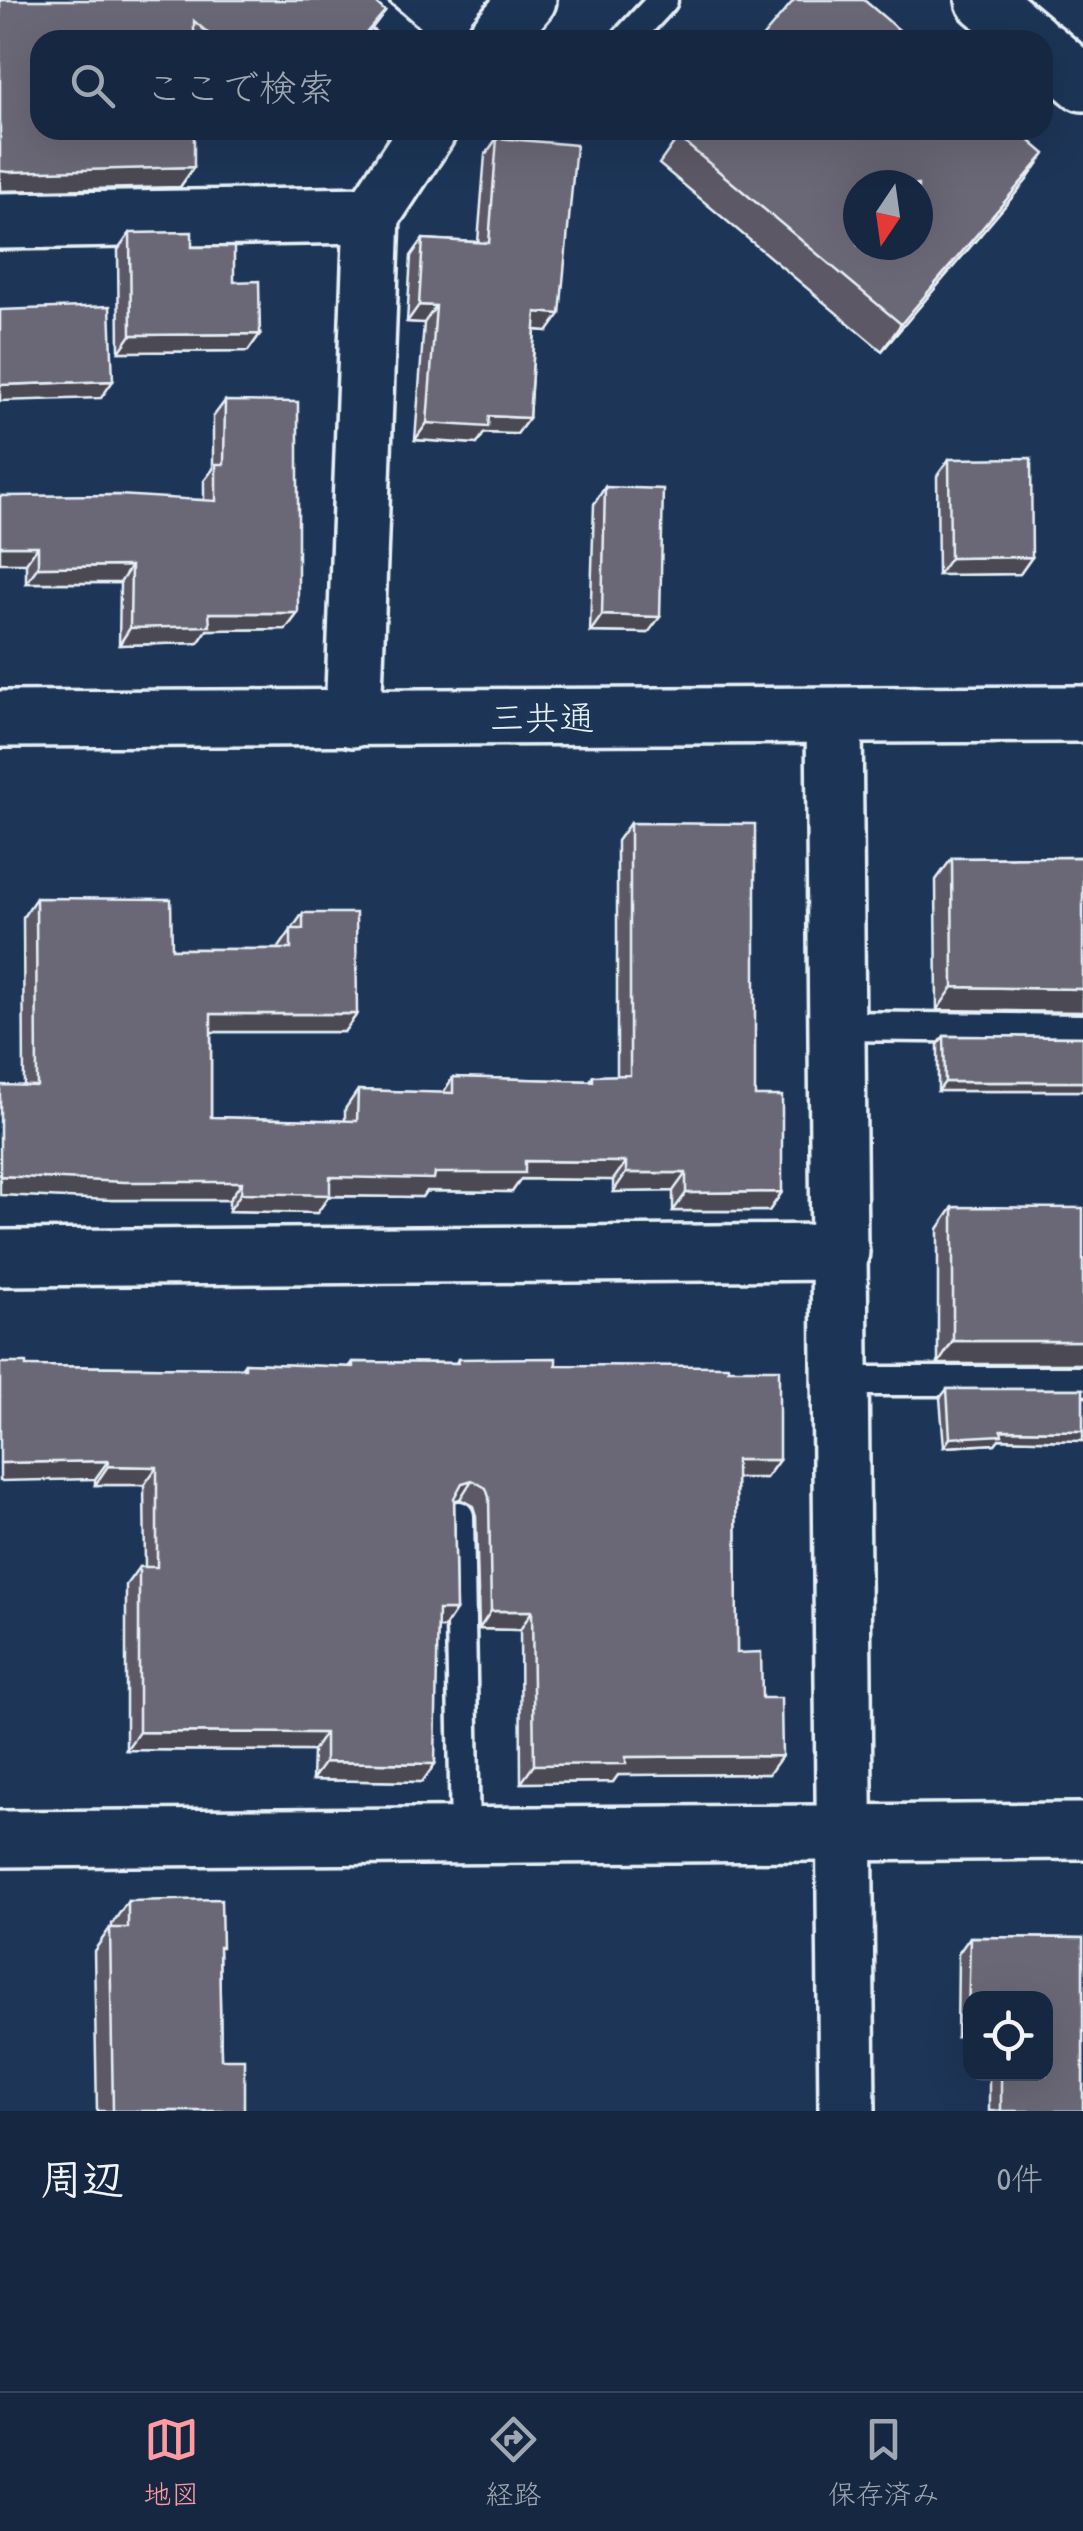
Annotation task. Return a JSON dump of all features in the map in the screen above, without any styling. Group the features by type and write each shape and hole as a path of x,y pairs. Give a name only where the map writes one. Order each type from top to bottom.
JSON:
{"street":[{"path":"984,0 1020,30"},
{"path":"1053,57 1083,82"},
{"path":"353,719 372,216 421,140"},
{"path":"0,220 372,216"},
{"name":"三共通","path":"0,720 1083,714"},
{"path":"834,716 847,2111"},
{"path":"0,1258 840,1252"},
{"path":"0,1839 1083,1831"}],"lane":[{"path":"362,0 397,30"},
{"path":"635,30 663,0"},
{"path":"838,1026 1083,1028"},
{"path":"842,1381 1083,1381"},
{"path":"459,1516 464,1835"}],"building":[{"path":"0,0 373,0 385,11 369,30 204,30 194,21 194,30 30,30 30,140 194,140 194,167 0,171"},
{"path":"794,0 864,0 899,30 768,30"},
{"path":"497,140 576,145 560,314 536,312 529,418 489,416 488,427 427,423 436,306 419,305 423,239 489,243"},
{"path":"682,140 1029,140 1045,154 901,324"},
{"path":"192,232 192,247 234,247 234,282 259,281 260,334 131,335 130,233"},
{"path":"110,306 113,381 0,385 0,310"},
{"path":"225,401 298,402 298,613 209,613 210,626 130,628 131,566 38,567 38,546 0,546 0,496 118,495 216,501 216,464 224,464"},
{"path":"1031,458 1032,557 950,558 949,459"},
{"path":"605,487 663,489 660,617 602,615"},
{"path":"630,823 755,824 755,1096 782,1096 782,1192 686,1193 686,1173 626,1173 626,1162 525,1161 525,1173 435,1173 434,1179 330,1177 330,1195 241,1193 242,1182 0,1176 0,1085 37,1086 36,898 171,899 172,949 291,949 291,929 303,929 303,913 356,913 357,1014 211,1014 211,1117 357,1121 358,1090 453,1093 453,1077 593,1081 593,1076 630,1075"},
{"path":"1083,857 1083,989 953,987 952,858"},
{"path":"944,1036 1083,1037 1083,1082 945,1082"},
{"path":"953,1207 1083,1208 1083,1341 953,1341"},
{"path":"556,1358 556,1365 779,1369 779,1460 736,1460 737,1653 761,1652 762,1698 781,1698 782,1756 626,1757 626,1764 534,1765 532,1611 491,1611 489,1497 486,1488 472,1480 462,1483 454,1498 456,1610 438,1610 435,1764 325,1762 325,1733 139,1732 139,1567 157,1567 157,1467 108,1466 108,1461 0,1463 0,1363 245,1368 245,1363 353,1367 353,1362 458,1363 458,1359"},
{"path":"947,1389 1083,1389 1083,1431 1001,1430 1002,1435 950,1438"},
{"path":"221,1899 221,2059 244,2059 244,2111 113,2111 110,1928 128,1928 128,1901"},
{"path":"970,1937 1083,1938 1083,2111 1001,2111 1001,2081 1053,2081 1053,1991 969,1991"}]}
